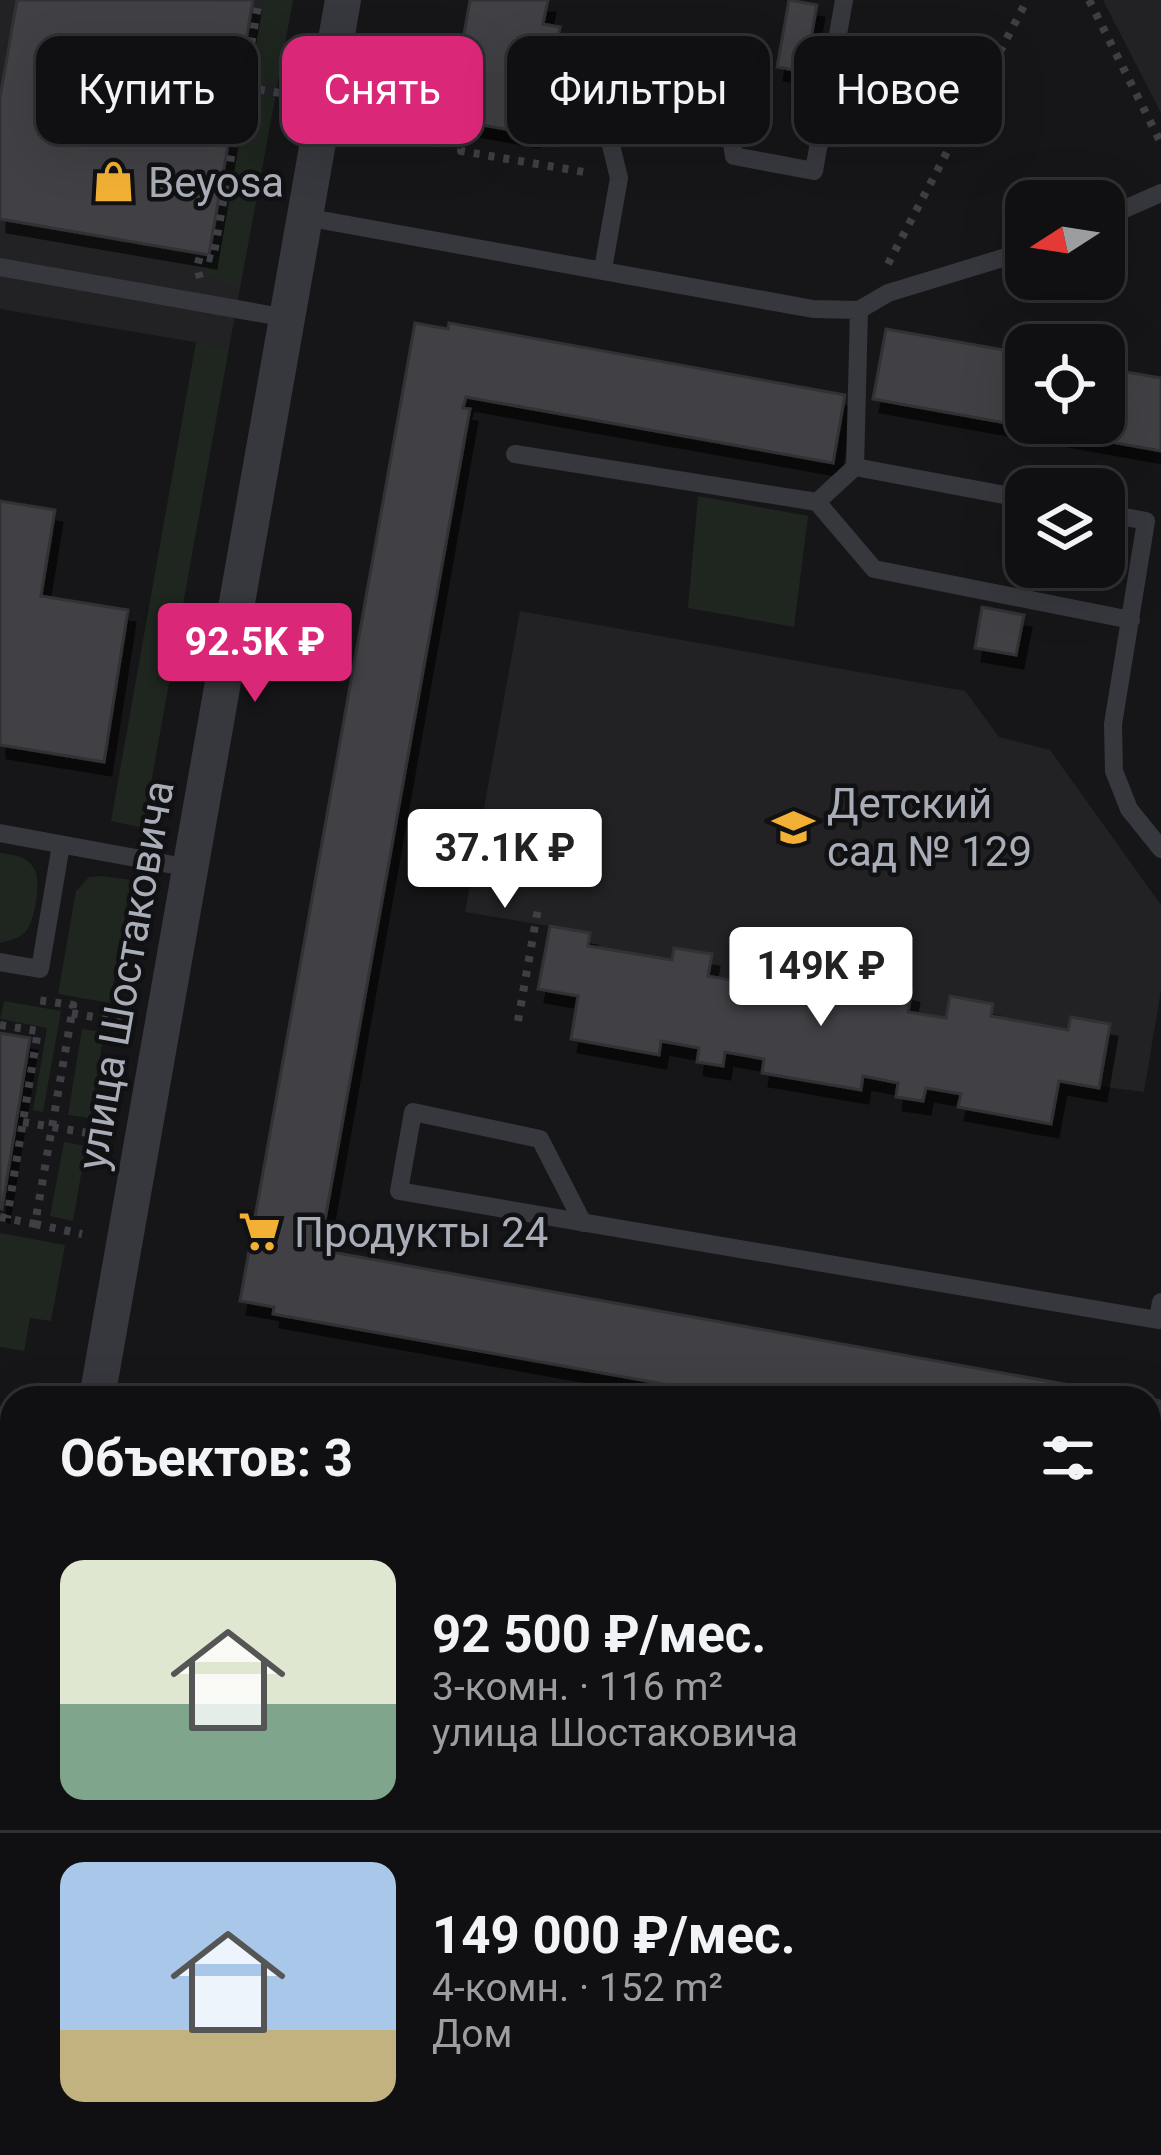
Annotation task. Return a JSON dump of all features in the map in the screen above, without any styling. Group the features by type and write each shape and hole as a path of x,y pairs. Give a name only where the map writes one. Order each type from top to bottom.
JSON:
{"street":[{"name":"улица Шостаковича","path":"99,1386 343,0"}],"lane":[{"path":"603,269 619,178 609,137 622,58 721,76 734,156 814,171 844,0"},
{"path":"1125,209 1161,193"},
{"path":"304,217 813,309 859,310 888,293 1005,257"},
{"path":"0,267 287,318"},
{"path":"817,502 855,466 859,310"},
{"path":"515,454 817,502 874,569 1130,620"},
{"path":"855,466 1005,495"},
{"path":"1125,516 1146,520 1113,724 1114,771 1129,809 1161,850"},
{"path":"0,833 190,868"},
{"path":"0,962 40,969 61,845"},
{"path":"583,1223 540,1139 413,1112 399,1191 583,1223 1158,1320 1161,1302"}],"path":[{"path":"253,36 259,0"},
{"path":"859,310 883,274 1027,0"},
{"path":"1089,0 1161,142"},
{"path":"210,286 197,267 200,256 213,259 234,144"},
{"path":"462,144 461,151 619,178"},
{"path":"518,1021 539,903"},
{"path":"18,997 73,1005 35,1224"},
{"path":"72,1013 121,1022"},
{"path":"0,1025 38,1030 3,1218 82,1234"},
{"path":"23,1122 100,1135"}],"shaded area":[{"path":"0,0 293,0 286,36 282,36 282,60 229,348 0,309"},
{"path":"264,0 293,0 286,36 282,36 277,85 258,82"},
{"path":"1103,0 1161,0 1161,113"},
{"path":"258,94 275,98 241,281 230,285 203,272 202,261 217,263 239,144 258,144"},
{"path":"196,342 229,348 143,828 111,821"},
{"path":"698,496 808,516 794,627 688,608"},
{"name":"Детский сад № 129","path":"520,611 965,691 999,737 1050,750 1161,905 1161,990 1144,1092 1059,1081 1051,1124 958,1107 960,1093 927,1088 923,1101 896,1097 898,1083 864,1077 861,1090 762,1073 764,1059 726,1052 723,1066 697,1062 698,1048 662,1041 659,1055 571,1039 578,996 538,989 549,926 465,912"},
{"path":"0,853 29,862 37,883 27,930 0,943"},
{"path":"89,877 131,880 110,1003 58,994 76,891"},
{"path":"4,1001 61,1011 43,1112 33,1110 47,1028 0,1019"},
{"path":"82,1029 104,1032 90,1118 68,1115"},
{"path":"64,1142 86,1146 73,1221 50,1216"},
{"path":"0,1233 65,1245 51,1321 30,1318 24,1351 0,1347"}],"building":[{"path":"17,0 253,0 247,36 36,36 36,144 228,144 209,255 0,219 0,97"},
{"path":"470,0 548,0 543,24 560,27 558,36 507,36 507,129 483,125 483,36 464,36"},
{"path":"789,0 817,5 811,36 794,36 794,70 777,67"},
{"path":"415,323 448,329 449,323 845,395 833,463 466,397 463,408 470,409 322,1237 317,1237 315,1249 1075,1386 675,1386 273,1314 274,1307 240,1301"},
{"path":"886,329 1005,350 1005,423 873,399"},
{"path":"1125,372 1161,378 1161,451 1122,444"},
{"path":"0,501 55,510 41,596 128,610 104,762 0,745"},
{"path":"982,607 1024,615 1016,655 975,648"},
{"path":"550,926 590,933 588,946 672,960 674,948 712,954 708,976 747,983 751,961 789,968 786,981 870,996 872,982 912,990 908,1012 946,1018 950,996 993,1004 991,1016 1068,1030 1071,1017 1110,1024 1099,1088 1059,1081 1051,1124 958,1107 961,1094 926,1088 923,1101 896,1097 898,1083 863,1076 861,1090 762,1073 764,1059 725,1052 723,1066 697,1062 699,1048 661,1041 659,1055 571,1039 578,996 538,989"},
{"path":"0,1033 30,1038 2,1209 0,1208"}],"place":[{"name":"Beyosa","path":"114,182"},
{"name":"Детский сад № 129","path":"793,827"},
{"name":"Продукты 24","path":"260,1232"}]}
